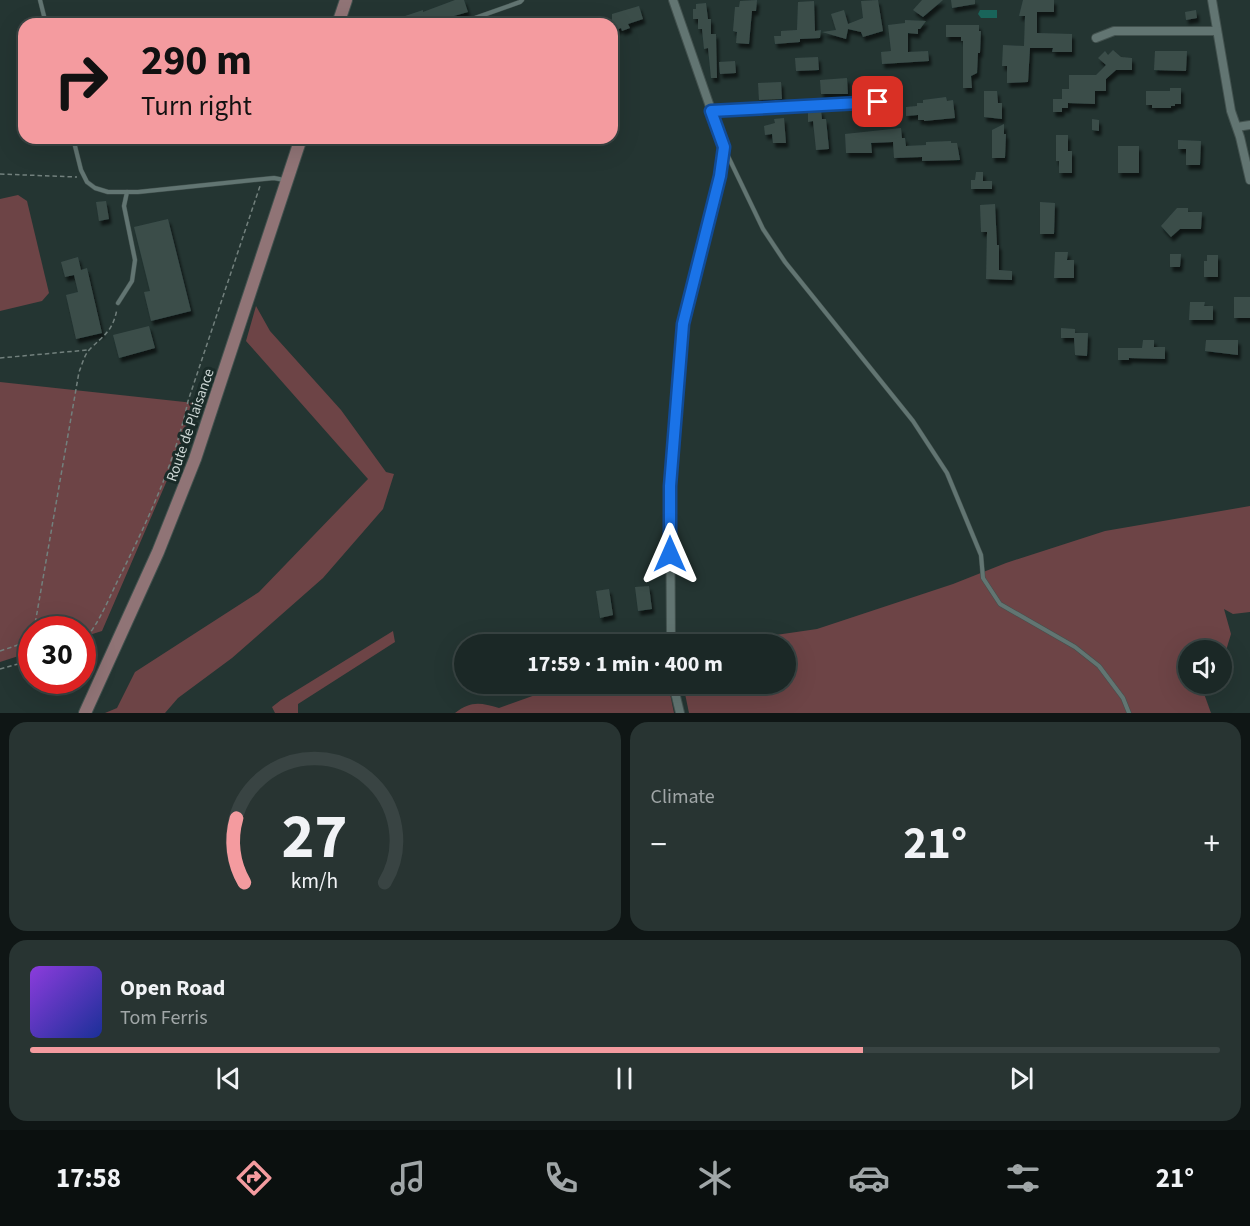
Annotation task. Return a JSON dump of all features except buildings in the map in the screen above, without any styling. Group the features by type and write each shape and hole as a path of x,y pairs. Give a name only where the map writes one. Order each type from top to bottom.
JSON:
{"main road":[{"path":"340,18 346,0"},
{"name":"Route de Plaisance","path":"85,713 176,511 299,144"}],"street":[{"path":"671,634 670,486 683,324 720,176 724,147 673,0"},
{"path":"1212,0 1231,111 1250,180"},
{"path":"1096,38 1114,31 1217,31"},
{"path":"1237,127 1250,125"},
{"path":"675,694 680,713"}],"lane":[{"path":"40,0 44,18"},
{"path":"475,18 522,0"},
{"path":"711,111 878,102"},
{"path":"75,144 87,182 95,188 108,192 274,178 287,180"},
{"path":"724,147 763,229 785,262 913,421 947,473 981,555 983,578 1000,604 1075,647 1100,666 1123,698 1128,713"},
{"path":"118,303 132,281 135,260 124,206 127,192"}],"path":[{"path":"0,174 71,178 84,176"},
{"path":"96,625 146,522 182,431 188,401 262,179"},
{"path":"0,358 88,350 100,342 115,323 118,303"},
{"path":"36,616 79,372 88,350"},
{"path":"0,651 18,645"},
{"path":"0,669 18,664"}],"shaded area":[{"path":"980,10 997,10 997,18 981,18 978,14"},
{"path":"18,195 27,201 49,293 42,301 0,311 0,199"},
{"path":"256,306 270,331 341,410 386,472 394,474 383,509 323,578 232,658 178,698 165,713 105,713 117,708 135,672 259,592 368,479 246,341"},
{"path":"0,382 194,403 184,441 102,631 96,633 96,616 18,616 18,656 0,662"},
{"path":"1250,506 1250,612 1233,614 1224,609 1231,634 1229,640 1178,640 1178,694 1204,694 1211,713 689,713 685,694 796,694 796,634 783,634 817,629 1105,531"},
{"path":"393,631 395,642 298,704 298,713 275,713 272,707 281,700"},
{"path":"538,694 670,694 674,713 455,713 466,706 475,704 499,708"}],"route":[{"path":"670,554 670,486 683,324 720,176 724,147 711,111 878,102"}]}
